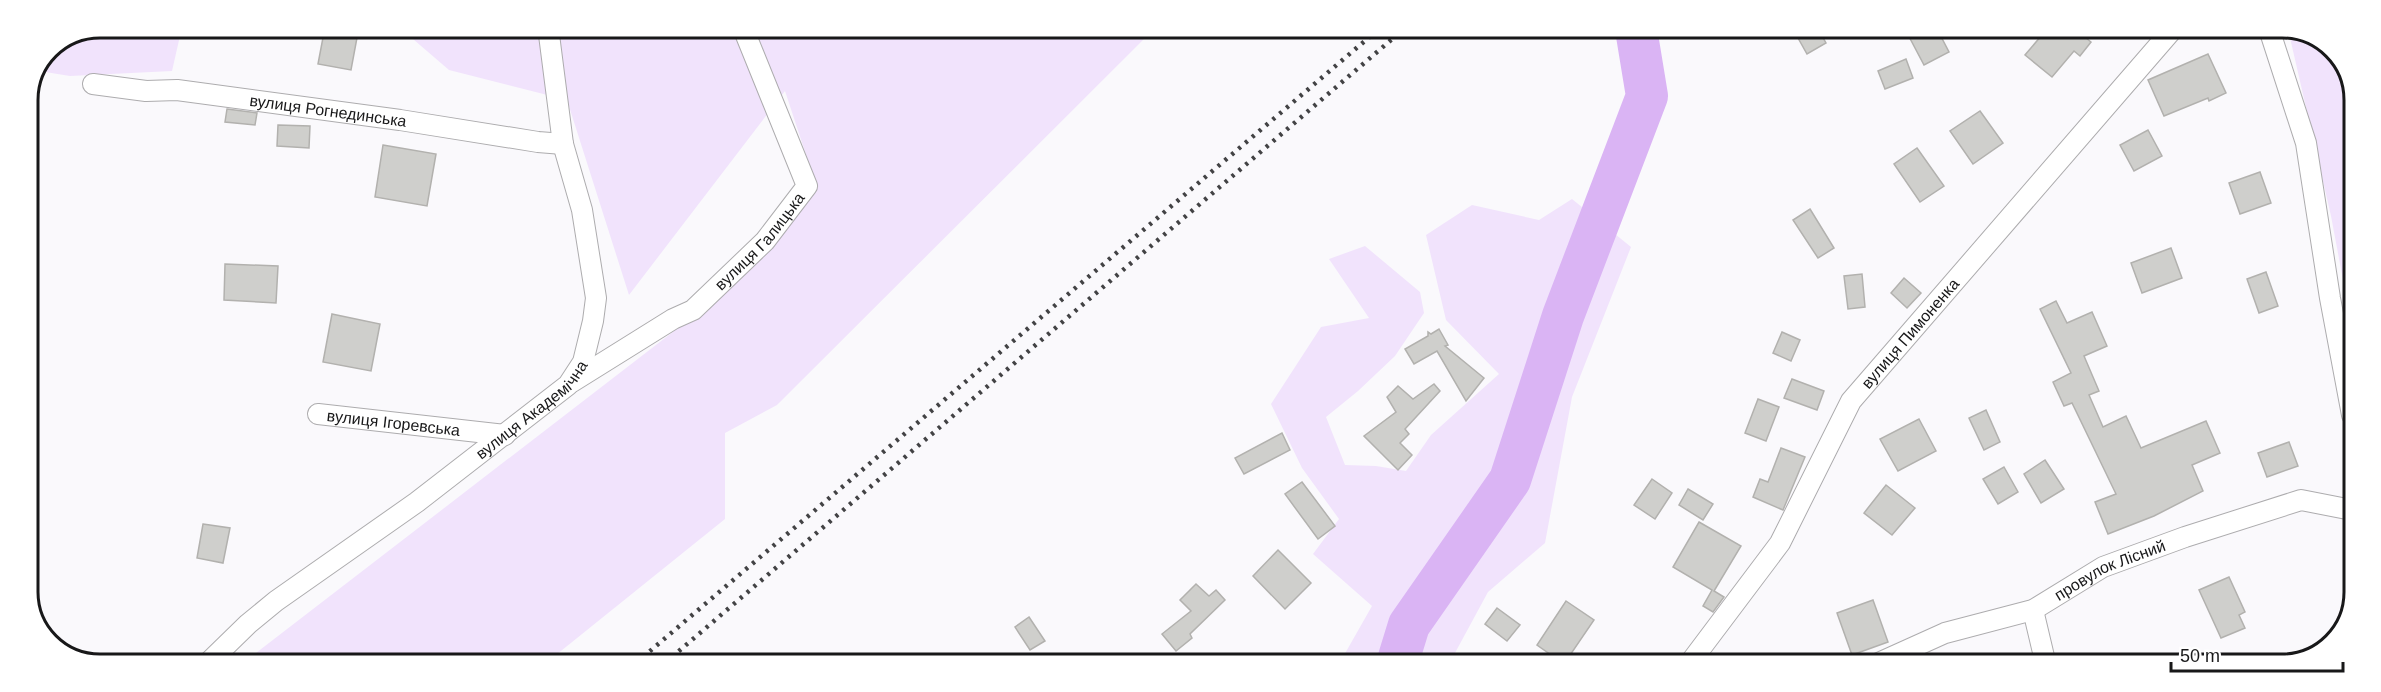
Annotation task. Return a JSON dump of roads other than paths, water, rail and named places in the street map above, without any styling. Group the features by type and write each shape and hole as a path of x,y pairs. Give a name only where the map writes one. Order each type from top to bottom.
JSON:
{"street":[{"name":"вулиця Академічна","path":"217,654 276,601 417,502 568,386 583,362 596,298 582,210 563,144 549,37"},
{"name":"вулиця Галицька","path":"568,386 673,320 693,310 765,241 807,186 747,37"},
{"name":"вулиця Пимоненка","path":"1697,654 1780,543 1851,401 2166,37"},
{"path":"2272,37 2306,142 2344,370"},
{"name":"вулиця Рогнединська","path":"93,84 146,90 177,90 563,144"},
{"name":"вулиця Ігоревська","path":"318,414 505,435"},
{"name":"провулок Лісний","path":"1897,654 1945,633 2033,610 2103,567 2184,537 2301,500 2344,508"},
{"path":"2033,610 2043,654"}],"waterway":[{"path":"1400,654 1409,625 1510,480 1563,316 1647,96 1637,37"}],"railway":[{"path":"647,654 1369,37"},
{"path":"675,654 1395,37"}]}
